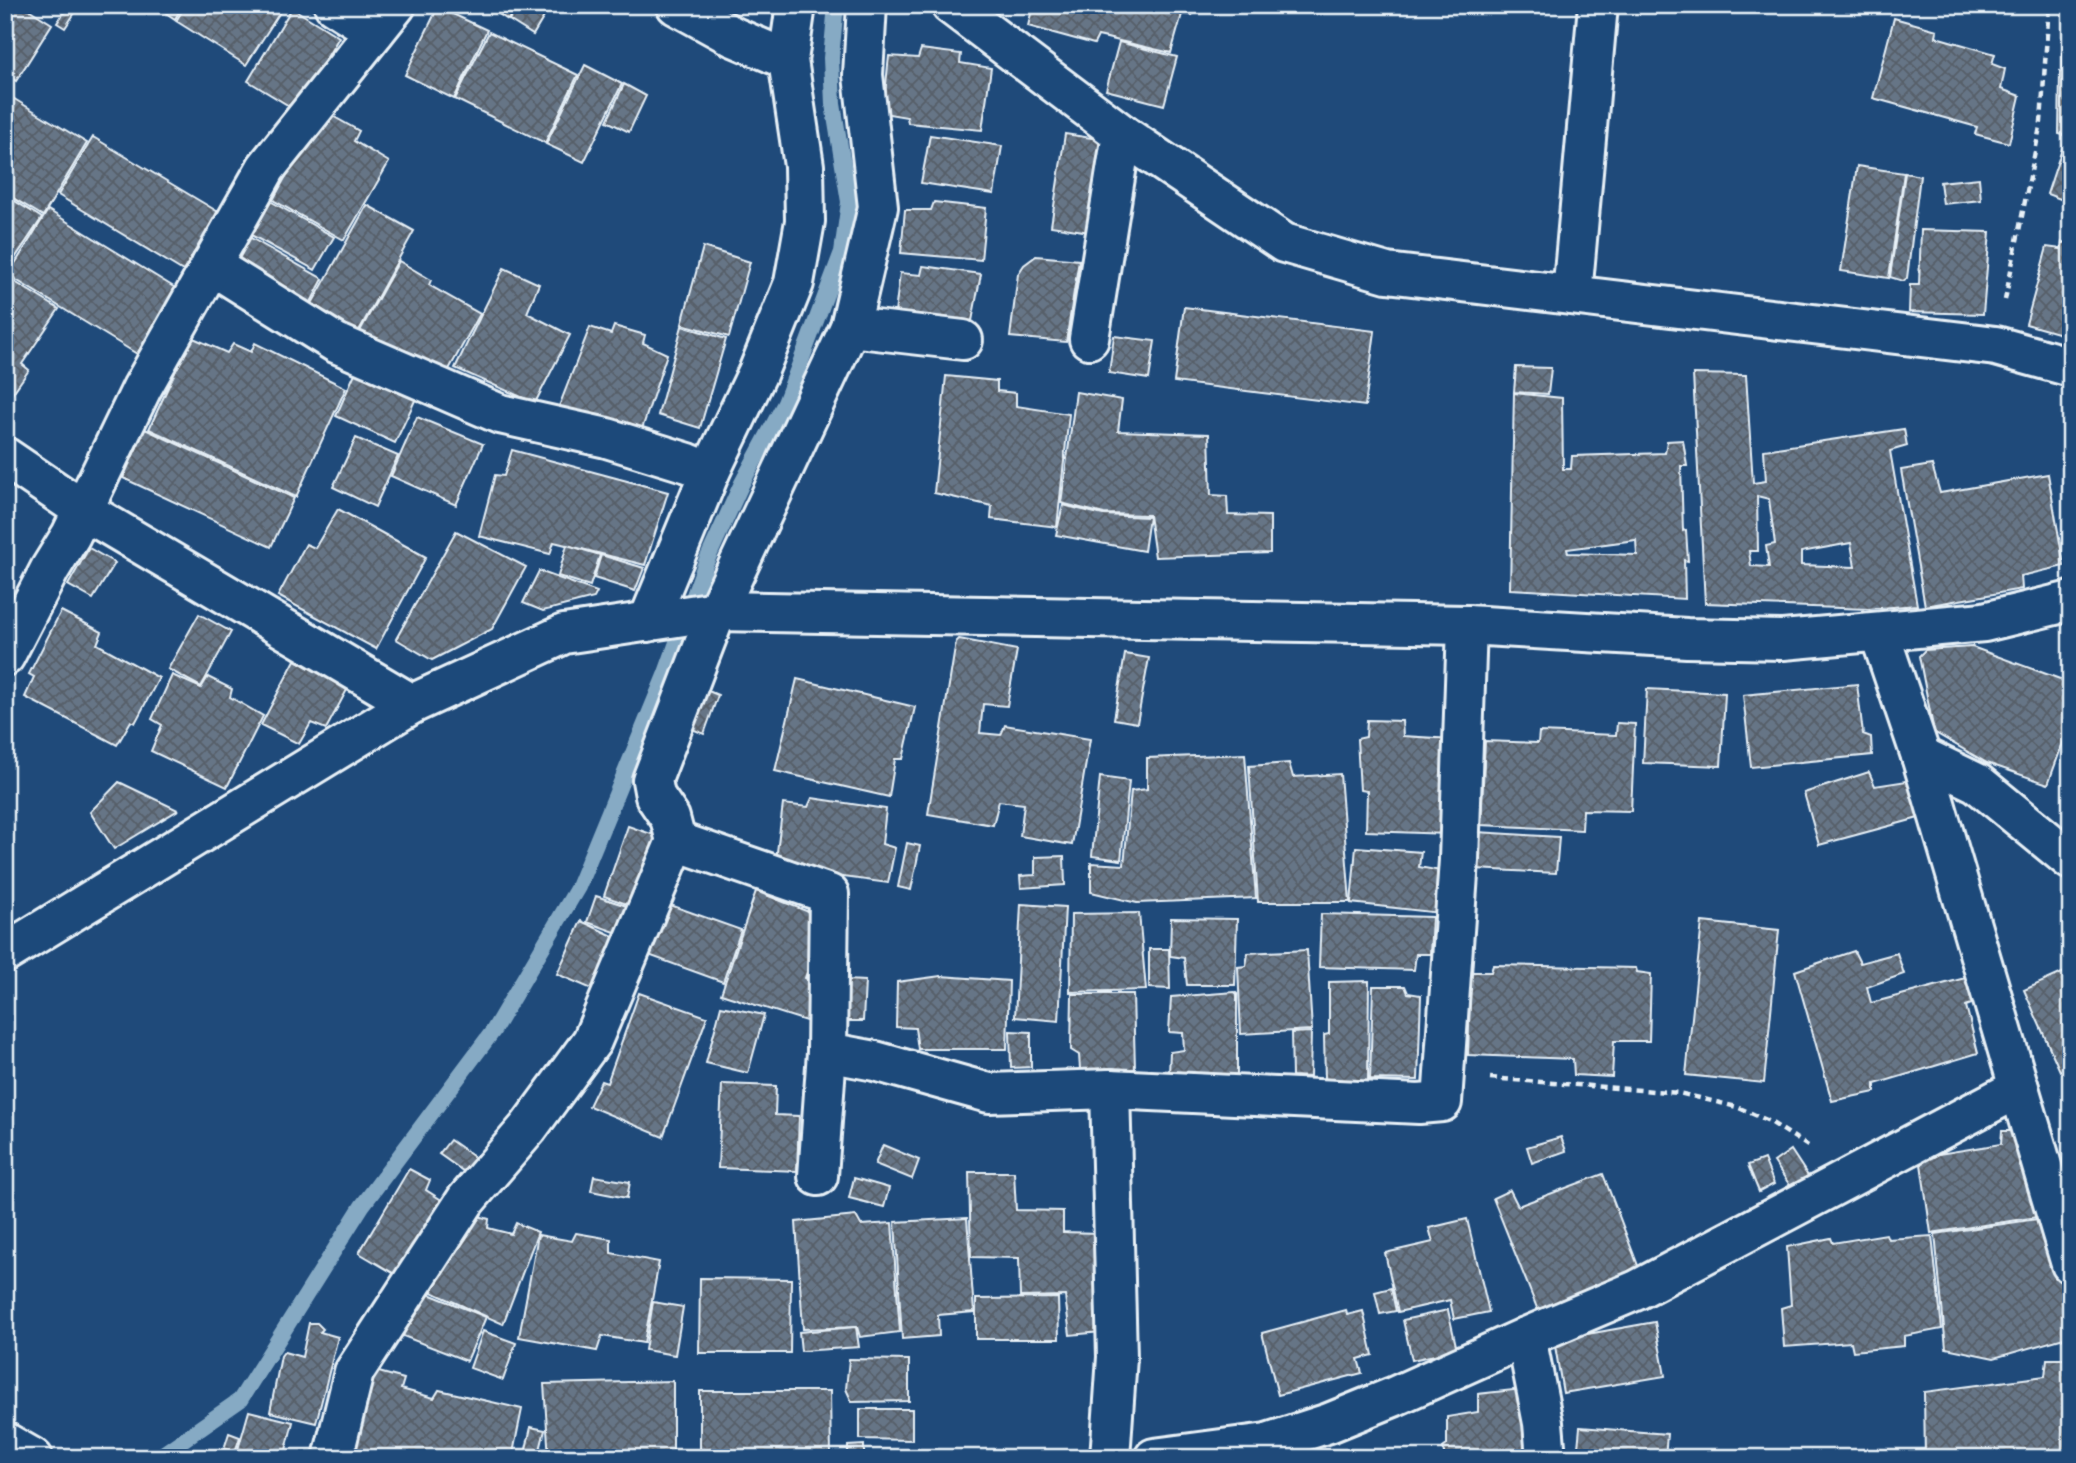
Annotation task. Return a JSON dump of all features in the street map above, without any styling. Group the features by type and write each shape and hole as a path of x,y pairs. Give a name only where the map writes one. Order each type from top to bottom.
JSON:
{"street":[{"path":"5,656 83,510 142,388 266,168 386,18 334,5"},
{"path":"676,5 734,37 788,60"},
{"path":"648,622 710,472 758,372 794,283 806,221 804,166 788,60 796,5"},
{"path":"333,1458 354,1371 466,1200 528,1129 592,1041 676,841 670,818 655,796 652,780 717,611 850,327 878,207 863,75 867,5"},
{"path":"951,5 1122,134 1284,243 1387,273 1996,346 2071,367"},
{"path":"1572,295 1598,5"},
{"path":"1089,339 1122,134"},
{"path":"211,265 336,343 500,414 607,438 710,472"},
{"path":"850,327 963,340"},
{"path":"5,457 83,510 412,704"},
{"path":"5,953 412,704 564,634 717,611 1467,625 1687,638 1783,640 1984,622 2071,601"},
{"path":"827,1052 875,1061 989,1094 1110,1089 1419,1104 1442,1102 1459,860 1467,625"},
{"path":"1879,632 1921,756 2071,1264"},
{"path":"1921,756 1978,783 2071,860"},
{"path":"676,841 829,894 827,1052 818,1176"},
{"path":"1154,1458 1267,1443 1329,1423 1637,1290 2019,1088"},
{"path":"1110,1089 1117,1357 1110,1458"},
{"path":"1526,1336 1543,1423 1546,1458"},
{"path":"5,1442 33,1458"}],"path":[{"path":"1996,346 2041,122 2049,5"},
{"path":"1444,1075 1679,1093 1737,1107 1769,1121 1848,1177"}],"building":[{"path":"5,5 22,5 52,24 16,81 5,74"},
{"path":"69,5 80,5 65,28 57,23"},
{"path":"166,5 183,5 175,19 163,11"},
{"path":"186,5 277,5 282,9 246,65 176,21"},
{"path":"485,5 516,5 508,20"},
{"path":"518,5 551,5 533,35 509,20"},
{"path":"1033,5 1195,5 1192,15 1182,14 1171,53 1098,36 1094,44 1028,26"},
{"path":"438,7 487,30 454,99 405,75"},
{"path":"292,8 339,37 296,110 248,81"},
{"path":"1894,18 1937,30 1936,37 1995,54 1992,64 2005,69 2001,89 2020,96 2009,143 1975,134 1977,127 1873,98"},
{"path":"489,32 578,75 545,143 455,99"},
{"path":"1119,42 1177,57 1164,105 1106,90"},
{"path":"2063,43 2071,44 2071,72 2063,71"},
{"path":"921,49 961,54 960,63 991,68 982,130 908,123 907,117 883,113 889,56 918,58"},
{"path":"585,65 622,84 584,162 546,144"},
{"path":"2060,71 2071,74 2071,137 2059,134"},
{"path":"624,84 646,96 629,132 607,121"},
{"path":"6,94 87,143 43,216 5,193"},
{"path":"329,114 359,131 354,141 389,162 344,240 273,200 310,132"},
{"path":"1065,134 1105,140 1090,232 1051,226"},
{"path":"930,135 1002,146 994,194 921,183"},
{"path":"93,137 220,213 183,271 58,195"},
{"path":"2066,137 2071,139 2071,203 2047,194"},
{"path":"1857,166 1904,173 1889,278 1841,271"},
{"path":"1905,173 1920,176 1907,278 1903,281 1890,277"},
{"path":"1979,178 1981,200 1943,204 1940,182"},
{"path":"5,195 42,218 5,273"},
{"path":"270,201 334,237 315,270 251,235"},
{"path":"934,202 986,208 981,260 901,253 905,210 931,210"},
{"path":"367,205 414,231 356,336 309,309"},
{"path":"48,210 177,289 137,354 8,275"},
{"path":"1921,230 1990,232 1983,314 1909,312 1910,285 1919,285"},
{"path":"249,237 323,279 307,310 232,265"},
{"path":"2062,242 2071,244 2071,337 2026,324 2047,247 2061,249"},
{"path":"703,247 750,262 729,337 682,324"},
{"path":"1036,256 1079,260 1066,342 1010,337 1018,274 1024,265"},
{"path":"399,261 431,280 429,285 480,314 447,373 360,331"},
{"path":"923,266 981,274 972,321 895,313 900,273 921,275"},
{"path":"504,268 539,284 527,313 570,335 535,403 455,368"},
{"path":"5,276 59,309 22,364 29,370 5,404"},
{"path":"1184,307 1375,331 1365,406 1174,382"},
{"path":"614,326 645,335 643,343 667,354 642,429 558,409 590,327 611,334"},
{"path":"682,326 726,339 700,428 658,415"},
{"path":"1114,336 1155,341 1149,379 1109,373"},
{"path":"191,337 227,353 233,344 251,352 255,343 346,388 296,497 149,429"},
{"path":"359,364 419,392 395,443 336,416"},
{"path":"1516,367 1551,368 1548,394 1514,392"},
{"path":"1693,374 1746,375 1753,483 1766,481 1764,450 1904,429 1907,446 1890,451 1917,605 1868,609 1705,603","holes":["1757,496 1769,499 1775,544 1766,546 1769,567 1751,566 1749,551 1758,551","1851,543 1855,567 1801,565 1801,552"]},
{"path":"946,376 997,381 997,391 1016,393 1016,406 1069,414 1057,527 991,519 992,506 934,493"},
{"path":"1076,392 1122,400 1118,431 1209,434 1211,495 1227,496 1228,515 1270,516 1270,553 1155,557 1149,515 1104,514 1061,503"},
{"path":"1514,393 1562,398 1563,469 1571,469 1572,456 1665,453 1667,441 1683,440 1687,466 1681,466 1683,531 1686,530 1688,561 1684,560 1685,599 1510,589","holes":["1636,540 1637,555 1568,553 1567,549"]},
{"path":"417,417 483,444 456,505 391,476"},
{"path":"145,429 294,498 271,547 123,478"},
{"path":"356,438 398,456 375,507 333,487"},
{"path":"512,450 668,492 645,565 554,542 550,554 479,536 495,475 504,476"},
{"path":"1932,465 1940,493 2048,474 2064,566 2021,576 2022,589 1925,606 1901,470"},
{"path":"1063,505 1103,515 1149,517 1144,551 1056,535"},
{"path":"338,509 426,557 376,649 278,596 306,544 315,548"},
{"path":"456,531 526,567 492,629 432,660 396,639"},
{"path":"567,545 600,555 590,586 558,576"},
{"path":"89,548 115,563 93,599 68,585"},
{"path":"601,555 644,568 635,591 594,578"},
{"path":"539,571 597,592 594,598 543,611 523,603"},
{"path":"61,611 102,632 97,644 159,678 135,723 131,721 117,745 25,697 34,677 29,674"},
{"path":"199,614 231,632 201,687 168,669"},
{"path":"959,639 1017,650 1007,706 983,704 980,733 1001,735 1005,725 1090,739 1072,845 1020,836 1024,804 999,801 993,825 928,814 956,642"},
{"path":"1972,647 2071,683 2071,721 2048,784 1987,763 1934,732 1919,656 1925,650"},
{"path":"1125,654 1149,658 1137,723 1114,719"},
{"path":"295,660 348,688 326,729 311,723 299,744 261,725"},
{"path":"172,675 201,688 208,677 232,689 230,697 263,716 227,787 151,751 162,725 152,719"},
{"path":"797,679 915,707 903,759 895,759 889,797 775,771"},
{"path":"1857,684 1863,734 1871,737 1872,755 1751,767 1743,695"},
{"path":"1647,689 1725,693 1721,766 1643,763"},
{"path":"706,690 718,695 704,734 692,729"},
{"path":"1367,720 1402,721 1403,736 1452,739 1448,834 1366,831 1367,791 1360,790 1357,739 1366,737"},
{"path":"1617,723 1635,724 1631,811 1583,810 1582,830 1481,825 1485,741 1538,743 1539,732 1616,735"},
{"path":"1245,754 1256,898 1137,903 1091,892 1091,863 1124,865 1131,791 1147,789 1147,758"},
{"path":"1289,763 1293,777 1340,774 1350,902 1258,902 1249,766"},
{"path":"1869,772 1875,786 1913,780 1926,816 1819,845 1804,793"},
{"path":"1100,777 1129,781 1121,860 1092,856"},
{"path":"119,782 178,810 114,849 90,812"},
{"path":"812,798 886,809 882,844 895,848 888,883 775,868 783,804 808,807"},
{"path":"628,826 663,838 638,908 604,896"},
{"path":"1477,832 1559,837 1556,873 1475,869"},
{"path":"907,843 920,846 911,890 898,887"},
{"path":"1356,847 1421,852 1419,867 1446,872 1440,913 1351,903"},
{"path":"1064,856 1065,885 1021,888 1020,876 1035,875 1035,857"},
{"path":"756,891 824,918 805,978 819,985 806,1021 721,994"},
{"path":"596,896 636,909 626,936 587,922"},
{"path":"662,902 741,930 723,982 643,953"},
{"path":"1021,904 1065,907 1059,1021 1015,1017"},
{"path":"1139,913 1146,990 1070,992 1071,914"},
{"path":"1321,914 1432,917 1430,954 1416,954 1414,970 1319,967"},
{"path":"1171,918 1237,919 1235,985 1187,985 1184,958 1170,956"},
{"path":"581,921 624,941 601,993 557,974"},
{"path":"1702,922 1779,930 1764,1083 1686,1075"},
{"path":"1149,949 1169,949 1170,989 1149,988"},
{"path":"1307,950 1312,1030 1241,1034 1238,967 1246,966 1248,953"},
{"path":"1854,951 1860,963 1897,953 1904,974 1867,987 1871,1003 1969,977 1977,1002 1966,1006 1978,1053 1875,1084 1875,1092 1832,1101 1795,971"},
{"path":"1493,965 1636,968 1637,972 1651,974 1649,1041 1614,1041 1612,1077 1574,1075 1573,1059 1468,1055 1471,972 1491,972"},
{"path":"2071,969 2071,1066 2060,1071 2024,990"},
{"path":"941,976 1009,981 1007,1049 918,1049 915,1028 896,1027 897,982"},
{"path":"845,980 865,981 863,1021 844,1021"},
{"path":"1369,981 1368,1081 1325,1081 1324,1035 1329,1034 1329,982"},
{"path":"1373,986 1405,986 1408,993 1421,995 1418,1080 1370,1079"},
{"path":"1235,992 1237,1075 1169,1073 1170,1052 1184,1050 1183,1033 1169,1032 1171,997"},
{"path":"639,993 707,1017 663,1137 589,1106 601,1081 607,1083"},
{"path":"1072,994 1133,994 1135,1069 1080,1069 1079,1055 1071,1050"},
{"path":"721,1006 764,1015 748,1073 706,1063"},
{"path":"1010,1031 1031,1032 1031,1067 1011,1068"},
{"path":"1311,1032 1310,1077 1292,1076 1291,1033"},
{"path":"722,1084 776,1086 775,1115 799,1116 797,1171 718,1168"},
{"path":"2002,1131 2018,1131 2044,1216 1931,1233 1920,1157 2001,1144"},
{"path":"1561,1137 1566,1151 1532,1163 1527,1147"},
{"path":"450,1140 480,1161 470,1176 439,1154"},
{"path":"883,1145 919,1160 912,1179 875,1164"},
{"path":"1791,1150 1808,1176 1791,1187 1774,1162"},
{"path":"1764,1159 1774,1184 1759,1192 1748,1165"},
{"path":"409,1169 430,1180 426,1190 451,1206 405,1280 359,1253"},
{"path":"969,1172 1014,1172 1016,1210 1063,1211 1063,1232 1099,1233 1101,1332 1070,1335 1065,1296 1020,1297 1019,1258 971,1257"},
{"path":"1603,1174 1640,1271 1539,1313 1493,1198 1510,1190 1518,1206"},
{"path":"594,1176 630,1182 627,1198 591,1191"},
{"path":"854,1178 889,1188 884,1207 849,1198"},
{"path":"471,1214 489,1219 488,1228 511,1234 516,1223 538,1232 503,1324 425,1289"},
{"path":"856,1216 861,1225 892,1223 900,1332 860,1337 857,1327 803,1329 796,1222"},
{"path":"967,1218 974,1312 938,1315 939,1336 902,1339 895,1222"},
{"path":"2044,1218 2071,1315 2071,1336 1994,1358 1946,1348 1935,1234"},
{"path":"1467,1219 1489,1312 1454,1319 1450,1300 1398,1312 1385,1253 1433,1242 1429,1228"},
{"path":"576,1233 611,1239 611,1253 659,1262 644,1343 602,1336 597,1351 519,1337 538,1235 572,1241"},
{"path":"1886,1234 1888,1239 1932,1236 1942,1329 1904,1336 1904,1346 1853,1351 1851,1342 1784,1347 1781,1308 1791,1305 1787,1247 1831,1238 1833,1243"},
{"path":"700,1278 791,1279 790,1353 699,1353"},
{"path":"1391,1288 1396,1311 1380,1314 1375,1292"},
{"path":"421,1291 486,1317 467,1361 403,1336"},
{"path":"1058,1298 1059,1339 976,1339 976,1299"},
{"path":"653,1302 683,1307 675,1355 645,1350"},
{"path":"1346,1310 1347,1315 1363,1311 1373,1355 1358,1359 1362,1373 1278,1395 1262,1333"},
{"path":"1448,1310 1457,1350 1412,1360 1403,1320"},
{"path":"1655,1322 1665,1376 1563,1393 1554,1340"},
{"path":"309,1323 317,1323 323,1329 320,1332 338,1337 316,1423 270,1412 281,1356 284,1352 302,1357"},
{"path":"856,1327 859,1347 801,1351 799,1332"},
{"path":"483,1331 516,1343 503,1380 470,1368"},
{"path":"849,1359 909,1360 909,1401 852,1402 846,1389"},
{"path":"2047,1359 2071,1359 2071,1458 1925,1458 1924,1392 2045,1376"},
{"path":"368,1369 404,1379 401,1389 434,1398 439,1390 522,1409 512,1458 349,1458"},
{"path":"673,1381 673,1457 549,1458 544,1384"},
{"path":"1522,1389 1531,1458 1445,1458 1443,1448 1447,1445 1447,1417 1478,1412 1478,1394"},
{"path":"700,1391 830,1391 831,1458 700,1458"},
{"path":"860,1409 912,1409 912,1440 860,1439"},
{"path":"249,1411 293,1422 284,1458 255,1458 237,1453"},
{"path":"531,1427 545,1430 538,1458 524,1458"},
{"path":"1580,1427 1667,1434 1665,1458 1577,1458"},
{"path":"229,1433 240,1437 235,1452 224,1449"},
{"path":"864,1445 864,1458 848,1458 848,1446"}],"waterway":[{"path":"157,1458 240,1400 362,1206 493,1031 578,887 666,673 706,562 742,483 785,403 842,252 849,202 833,104 831,58 836,5"}]}
